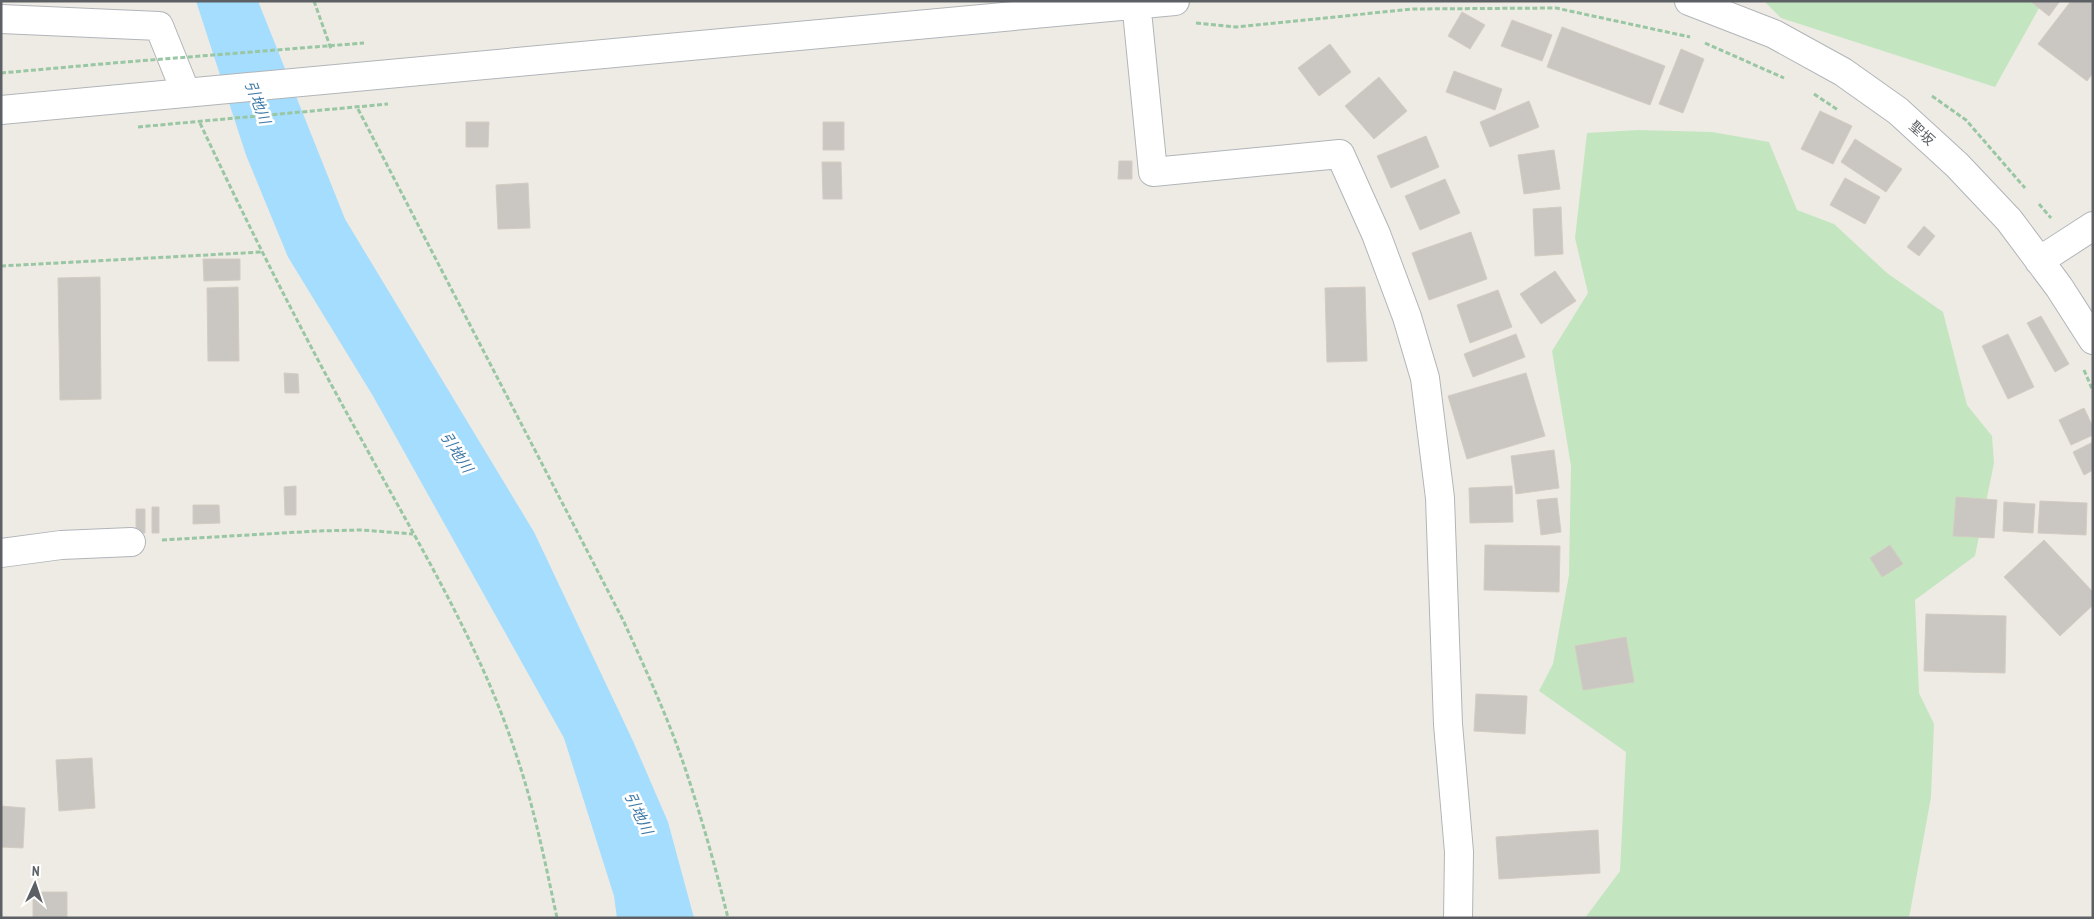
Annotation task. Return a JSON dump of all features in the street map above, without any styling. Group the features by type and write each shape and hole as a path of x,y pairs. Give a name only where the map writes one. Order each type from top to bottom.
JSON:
{"street":[{"path":"1,110 1136,3 1175,1"},
{"name":"聖坂","path":"1689,1 1774,34 1843,72 1898,111 1957,164 2009,220 2059,287 2087,352"},
{"path":"1136,3 1154,172 1340,154 1376,234 1407,317 1424,378 1440,498 1448,724 1459,852 1458,918"},
{"path":"1,19 159,26 198,92"},
{"path":"2040,261 2093,226"},
{"path":"1,552 61,545 131,542"}],"path":[{"path":"314,1 342,78 562,506 624,620 656,692 686,771 728,918"},
{"path":"1192,23 1236,27 1413,9 1556,8 1691,37"},
{"path":"1700,41 1788,79"},
{"path":"1,73 364,42"},
{"path":"198,92 262,252 313,353 456,615 488,682 515,751 538,829 557,918"},
{"path":"1812,93 1843,113"},
{"path":"138,127 388,104"},
{"path":"1,266 262,252"},
{"path":"2087,352 2093,391"},
{"path":"131,542 317,531 362,530 413,534"}],"green space":[{"path":"1764,1 2043,1 1995,87 1781,18"},
{"path":"1638,130 1712,132 1769,142 1797,210 1834,224 1887,273 1943,312 1967,405 1992,436 1994,463 1975,556 1915,600 1919,693 1934,724 1931,797 1909,918 1585,918 1620,871 1626,752 1539,691 1553,664 1569,575 1571,466 1552,351 1588,293 1575,238 1587,133"}],"water":[{"name":"引地川","path":"196,1 258,1 345,219 534,532 633,741 668,822 694,918 617,918 614,896 564,738 373,396 288,257 246,155"}],"building":[{"path":"2030,1 2060,1 2049,16"},
{"path":"2071,1 2093,1 2093,73 2087,81 2038,44"},
{"path":"1462,12 1485,25 1470,49 1448,36"},
{"path":"1512,20 1552,35 1542,61 1501,46"},
{"path":"1562,27 1665,66 1650,105 1547,67"},
{"path":"1330,44 1351,72 1319,96 1298,68"},
{"path":"1681,49 1704,59 1683,113 1659,104"},
{"path":"1454,71 1502,89 1495,110 1446,92"},
{"path":"1379,77 1407,111 1374,139 1345,106"},
{"path":"1529,101 1539,127 1490,147 1480,122"},
{"path":"1820,111 1852,126 1833,164 1801,149"},
{"path":"466,122 489,122 488,147 466,147"},
{"path":"823,122 844,122 844,150 823,150"},
{"path":"1426,136 1439,167 1391,188 1377,156"},
{"path":"1855,139 1902,169 1886,192 1841,162"},
{"path":"1554,150 1560,189 1524,194 1518,155"},
{"path":"1119,161 1132,161 1132,179 1118,179"},
{"path":"822,162 841,162 842,199 823,199"},
{"path":"1845,178 1880,197 1865,224 1830,205"},
{"path":"1445,179 1460,213 1420,230 1405,196"},
{"path":"528,183 530,228 498,229 496,185"},
{"path":"1561,207 1563,254 1535,256 1533,209"},
{"path":"1924,226 1935,236 1919,256 1907,247"},
{"path":"1471,232 1487,279 1429,300 1412,253"},
{"path":"203,259 240,259 240,280 204,281"},
{"path":"1555,271 1576,301 1541,324 1520,294"},
{"path":"100,277 101,399 60,400 58,278"},
{"path":"238,287 239,361 208,361 207,288"},
{"path":"1365,287 1367,361 1327,362 1325,288"},
{"path":"1498,290 1512,327 1470,343 1457,305"},
{"path":"2041,316 2069,364 2055,372 2027,323"},
{"path":"1516,334 1525,357 1473,377 1464,354"},
{"path":"2008,334 2034,387 2008,399 1982,346"},
{"path":"284,373 298,374 299,393 285,393"},
{"path":"1526,373 1545,436 1467,459 1448,396"},
{"path":"2084,408 2093,427 2093,435 2071,445 2059,420"},
{"path":"2093,442 2093,470 2084,475 2073,452"},
{"path":"1554,450 1559,488 1516,494 1511,456"},
{"path":"296,486 296,515 285,515 284,487"},
{"path":"1512,486 1513,522 1470,523 1469,488"},
{"path":"1956,497 1997,500 1994,538 1953,536"},
{"path":"1557,498 1561,532 1541,535 1537,500"},
{"path":"2040,501 2087,503 2086,535 2038,533"},
{"path":"2004,502 2035,504 2033,533 2003,531"},
{"path":"193,505 219,505 220,523 193,524"},
{"path":"152,507 159,507 159,533 152,533"},
{"path":"136,509 145,509 145,533 136,533"},
{"path":"2044,540 2093,592 2093,605 2060,636 2004,577"},
{"path":"1485,545 1560,546 1559,592 1484,590"},
{"path":"1890,545 1903,564 1882,577 1870,558"},
{"path":"1926,614 2006,616 2005,673 1924,671"},
{"path":"1626,637 1634,682 1583,690 1575,646"},
{"path":"1476,694 1527,696 1525,734 1474,731"},
{"path":"92,758 95,808 59,811 56,760"},
{"path":"1,806 25,808 23,848 1,847"},
{"path":"1598,830 1600,873 1499,879 1496,837"},
{"path":"33,892 67,892 67,918 33,918"}]}
